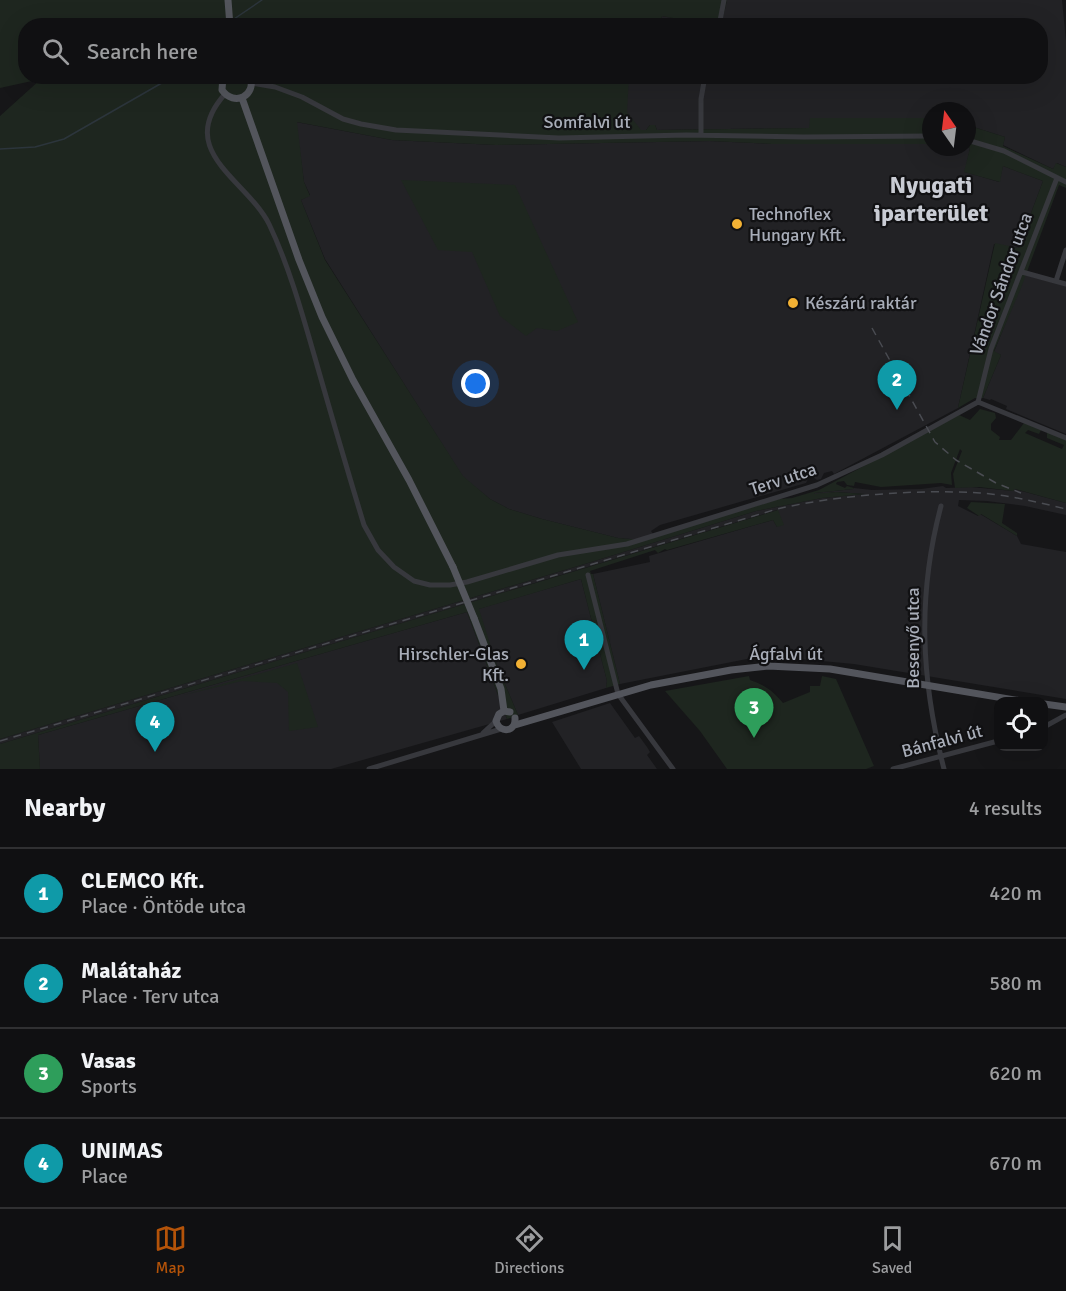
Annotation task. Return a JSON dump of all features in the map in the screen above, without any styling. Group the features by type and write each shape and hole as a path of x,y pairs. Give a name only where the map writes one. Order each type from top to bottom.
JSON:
{"main road":[{"path":"228,0 230,18"},
{"path":"221,84 225,94 232,99 242,98 249,93 250,84"},
{"path":"242,98 299,260 322,316 353,380 409,480 453,567 474,618 510,714 499,714 496,721 501,729"},
{"name":"Ágfalvi út","path":"501,729 508,730 510,714 548,715 618,694 706,674 768,666 820,668 999,697"},
{"path":"1048,705 1066,707"}],"street":[{"path":"721,18 724,0"},
{"name":"Somfalvi út","path":"265,84 302,97 352,122 396,130 559,138 701,135 922,136"},
{"path":"701,135 704,84"},
{"name":"Terv utca","path":"225,94 218,102 209,121 210,147 223,171 258,206 269,224 301,310 364,525 378,550 394,567 414,581 440,585 467,582 558,555 627,544 818,485 882,455 978,402"},
{"path":"976,143 1004,151 1066,182"},
{"name":"Vándor Sándor utca","path":"978,402 992,349 1057,178"},
{"path":"1056,281 1066,250"},
{"path":"1022,272 1066,284"},
{"path":"978,402 1066,438"},
{"name":"Besenyő utca","path":"941,506 934,532 924,612 927,684 932,719 944,769"},
{"path":"588,575 618,694 673,769"},
{"path":"1048,726 1056,724 1066,715"},
{"path":"480,736 496,721"},
{"path":"369,769 381,768 501,729"},
{"name":"Bánfalvi út","path":"892,769 994,742"}],"shaded area":[{"path":"0,0 727,0 723,18 662,16 662,18 18,18 18,84 0,88"},
{"path":"727,0 1062,0 1066,41 1066,167 1057,163 1053,169 1003,145 1005,137 976,128 976,102 922,102 922,118 810,118 810,128 657,130 655,125 650,125 646,130 615,131 618,84 1048,84 1048,18 723,18"},
{"path":"35,84 629,84 627,112 641,130 646,130 650,125 655,125 657,130 809,128 810,118 922,118 922,144 772,144 710,141 496,145 392,140 297,122 304,182 310,196 301,200 325,260 463,476 490,499 509,509 618,538 642,540 779,499 792,498 819,490 959,415 970,420 980,409 995,413 996,418 991,424 991,430 1000,437 999,440 1011,440 1024,423 1041,430 1039,434 1028,430 1025,433 1062,449 1064,445 1047,438 1047,432 1066,440 1066,503 1015,489 1013,491 979,487 955,488 953,474 962,451 960,449 951,473 952,485 941,483 881,487 855,482 854,486 847,485 844,481 837,482 836,484 845,488 847,486 854,488 814,494 836,492 865,494 822,498 756,511 0,739 0,116"},
{"path":"296,122 392,140 496,145 710,141 772,144 922,144 922,156 968,156 965,172 999,182 1003,166 1043,181 1018,248 994,244 958,408 834,474 832,471 824,473 821,479 817,480 813,477 806,483 660,525 651,531 653,534 642,540 618,538 509,509 490,499 463,477 325,259 301,200 310,195 304,182"},
{"path":"976,128 1005,137 1003,146 1053,169 1056,163 1066,167 1066,188 1059,185 1021,288 994,351 1001,355 983,398 975,398 958,408 995,243 1018,248 1043,181 1003,166 1000,182 964,172 968,156 976,156"},
{"path":"401,180 515,185 578,322 557,331 537,328 526,336 500,316 472,252 438,250"},
{"path":"1025,275 1066,286 1066,434 1006,409 1007,406 991,399 983,398 1001,355 994,352"},
{"path":"943,486 1013,491 1014,489 1066,503 1066,515 987,501 959,500 958,506 978,516 980,514 1017,536 1021,544 1066,552 1066,699 854,664 790,658 752,658 620,684 593,574 650,562 649,556 773,520 777,527 777,510 0,744 0,739 756,511 822,498 864,494 836,492 815,495 814,493 854,488 921,489"},
{"path":"971,502 1005,504 1002,523 1017,533 1017,536 967,508"},
{"path":"778,510 784,525 777,527 773,520 665,549 658,553 655,550 590,571 593,574 620,684 606,688 607,681 581,579 479,609 496,663 518,715 507,719 467,612 38,735 40,769 0,769 0,744"},
{"path":"581,579 607,681 606,688 518,715 496,663 478,609"},
{"path":"467,612 507,719 331,769 40,769 38,735"},
{"path":"297,663 318,727 289,731 288,692 277,683 242,681 184,695"},
{"path":"749,676 750,680 768,689 783,703 810,692 810,686 820,686 822,676 836,679 874,766 866,769 727,769 700,731 665,691"},
{"path":"610,703 635,738 639,736 647,747 650,752 647,755 657,769 581,769 552,722"}],"waterway":[{"path":"235,18 262,0"},
{"path":"0,149 35,147 64,139 160,84"}],"railway":[{"path":"872,328 935,442 956,460 996,483 1021,493"},
{"path":"0,741 777,509 852,497 930,492 991,494 1066,509"}],"place":[{"name":"Technoflex Hungary Kft.","path":"737,224"},
{"name":"Készárú raktár","path":"793,303"},
{"name":"Malátaház","path":"897,410"},
{"name":"Hirschler-Glas Kft.","path":"521,664"},
{"name":"CLEMCO Kft.","path":"584,670"},
{"name":"Vasas","path":"754,738"},
{"name":"UNIMAS","path":"155,752"}],"district":[{"name":"Nyugati iparterület","path":"931,199"}]}
